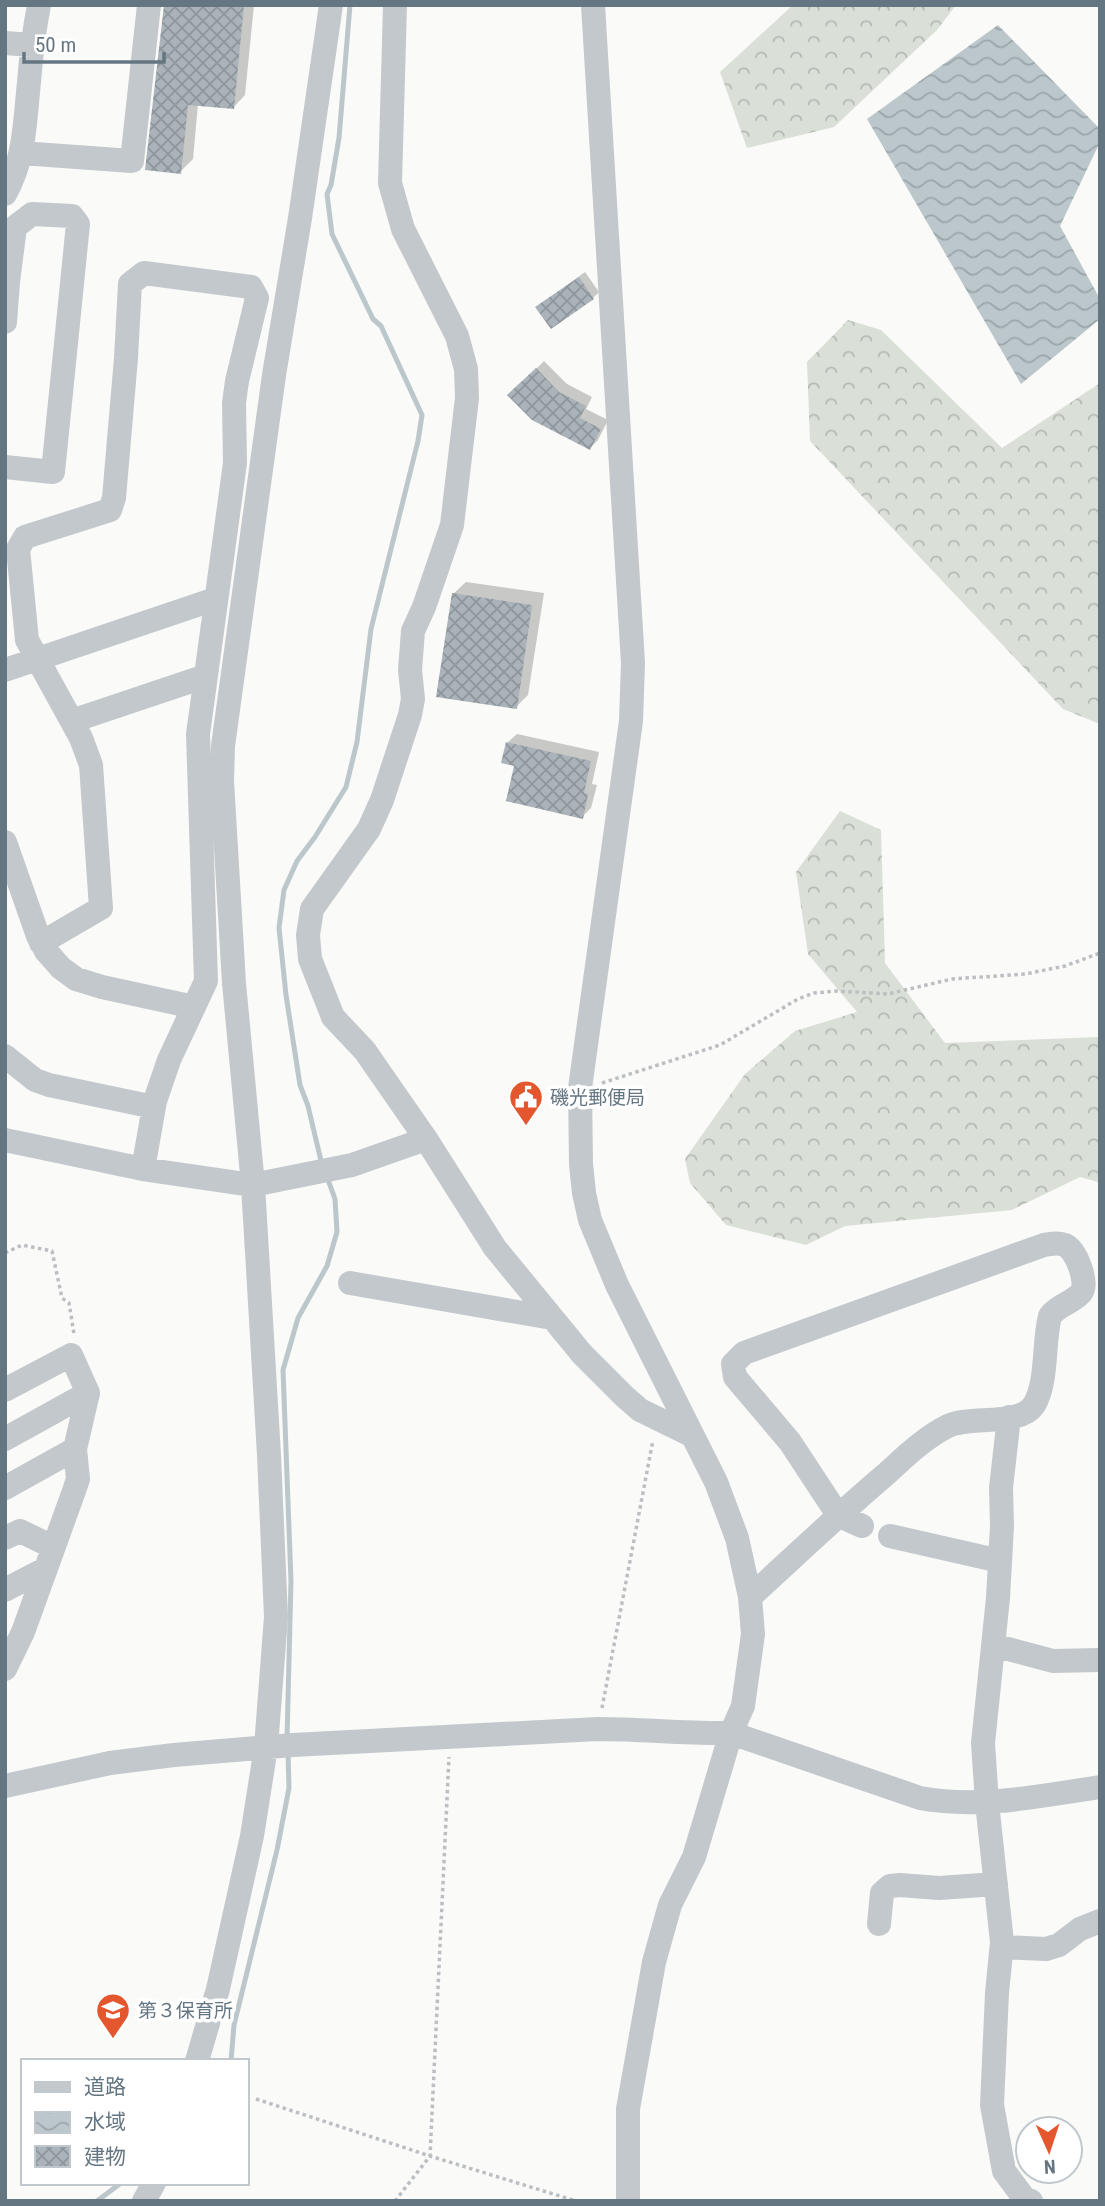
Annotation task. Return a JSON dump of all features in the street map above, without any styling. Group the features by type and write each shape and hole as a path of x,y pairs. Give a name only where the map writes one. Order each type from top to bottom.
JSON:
{"street":[{"path":"5,194 14,179 21,153 32,45 39,5"},
{"path":"21,153 132,161 149,5"},
{"path":"198,2059 218,1989 253,1836 278,1746 269,1455 253,1185 234,983 222,781 223,746 274,375 331,5"},
{"path":"395,5 390,183 403,229 457,336 466,369 467,398 452,525 413,631 410,670 413,699 410,715 382,800 369,829 313,909 308,935 310,959 333,1017 365,1051 426,1139 495,1248 582,1354 624,1396 640,1410 691,1435"},
{"path":"593,5 633,663 631,721 580,1088 581,1164 590,1220 617,1285 716,1482 737,1538 750,1597 753,1634 743,1706 731,1733 694,1857 670,1905 654,1962 628,2109 628,2201"},
{"path":"5,43 32,45"},
{"path":"5,467 54,472 78,224 72,216 32,214 15,227 6,296"},
{"path":"41,943 101,908 91,765 81,738 27,640 18,549 25,537 110,510 117,472 130,284 144,273 251,288 257,298 234,403 234,463 198,734 206,981 169,1060 154,1107 143,1169"},
{"path":"5,670 215,599"},
{"path":"72,721 206,676"},
{"path":"5,842 41,943 61,968 76,979 102,987 194,1007"},
{"path":"5,1056 26,1074 49,1085 154,1107"},
{"path":"5,1140 143,1169 253,1185 342,1167 426,1139"},
{"path":"750,1597 838,1515 925,1440 951,1424 1018,1416 1035,1404 1042,1380 1050,1316 1056,1308 1080,1295 1084,1288 1084,1280 1072,1249 1063,1244 1044,1245 744,1353 733,1364 735,1377 790,1442 838,1515 862,1526"},
{"path":"350,1283 552,1318"},
{"path":"5,1391 71,1355 88,1393 75,1449 78,1479 23,1632 5,1669"},
{"path":"5,1439 88,1393"},
{"path":"1009,1417 1001,1488 1000,1561 983,1743 986,1803 1002,1947 992,2105 1004,2171 1024,2199 1031,2201"},
{"path":"5,1488 75,1449"},
{"path":"5,1538 20,1531 49,1558"},
{"path":"890,1536 1000,1561"},
{"path":"5,1590 49,1558"},
{"path":"993,1645 1053,1661 1100,1660"},
{"path":"5,1786 110,1763 278,1746 598,1729 648,1729 699,1734 731,1733 920,1798 940,1802 986,1803 1100,1787"},
{"path":"879,1924 882,1893 890,1886 939,1888 996,1884"},
{"path":"1002,1947 1046,1949 1059,1945 1080,1929 1100,1921"}],"path":[{"path":"580,1088 618,1079 720,1045 798,999 814,993 888,994 953,979 1065,966 1100,953"},
{"path":"5,1253 22,1245 52,1251 62,1298 69,1303 75,1343 71,1355"},
{"path":"598,1729 653,1444 655,1417"},
{"path":"395,2201 430,2156 450,1737"},
{"path":"256,2099 576,2201"}],"green space":[{"path":"793,5 956,5 937,30 834,127 747,148 720,72"},
{"path":"848,320 881,330 1002,448 1100,383 1100,724 1063,709 810,441 807,362"},
{"path":"840,811 881,830 885,963 945,1043 1099,1037 1098,1182 1080,1177 1012,1210 845,1226 806,1245 726,1225 690,1183 685,1159 745,1074 795,1031 857,1012 808,954 796,872"}],"water":[{"path":"998,25 1100,129 1100,142 1060,226 1100,299 1100,319 1021,384 867,119"}],"building":[{"path":"164,5 244,5 234,109 188,105 181,174 145,170"},
{"path":"579,277 594,299 551,329 535,307"},
{"path":"536,368 559,392 586,406 580,418 601,429 590,450 532,420 507,395"},
{"path":"452,593 532,605 517,709 436,697"},
{"path":"506,742 591,761 584,793 588,794 583,819 506,801 514,766 501,763"}],"waterway":[{"path":"322,1165 308,1106 300,1085 286,995 279,928 284,890 297,861 346,787 357,742 371,629 418,441 422,415 381,326 373,319 332,234 327,194 339,138 350,5"},
{"path":"287,1739 291,1581 283,1370 298,1318 327,1266 337,1232 335,1199 327,1177"},
{"path":"231,2059 234,2025 277,1850 289,1788 288,1752"},
{"path":"97,2201 118,2185"}],"place":[{"name":"磯光郵便局","path":"526,1127"},
{"name":"第３保育所","path":"113,2040"}]}
